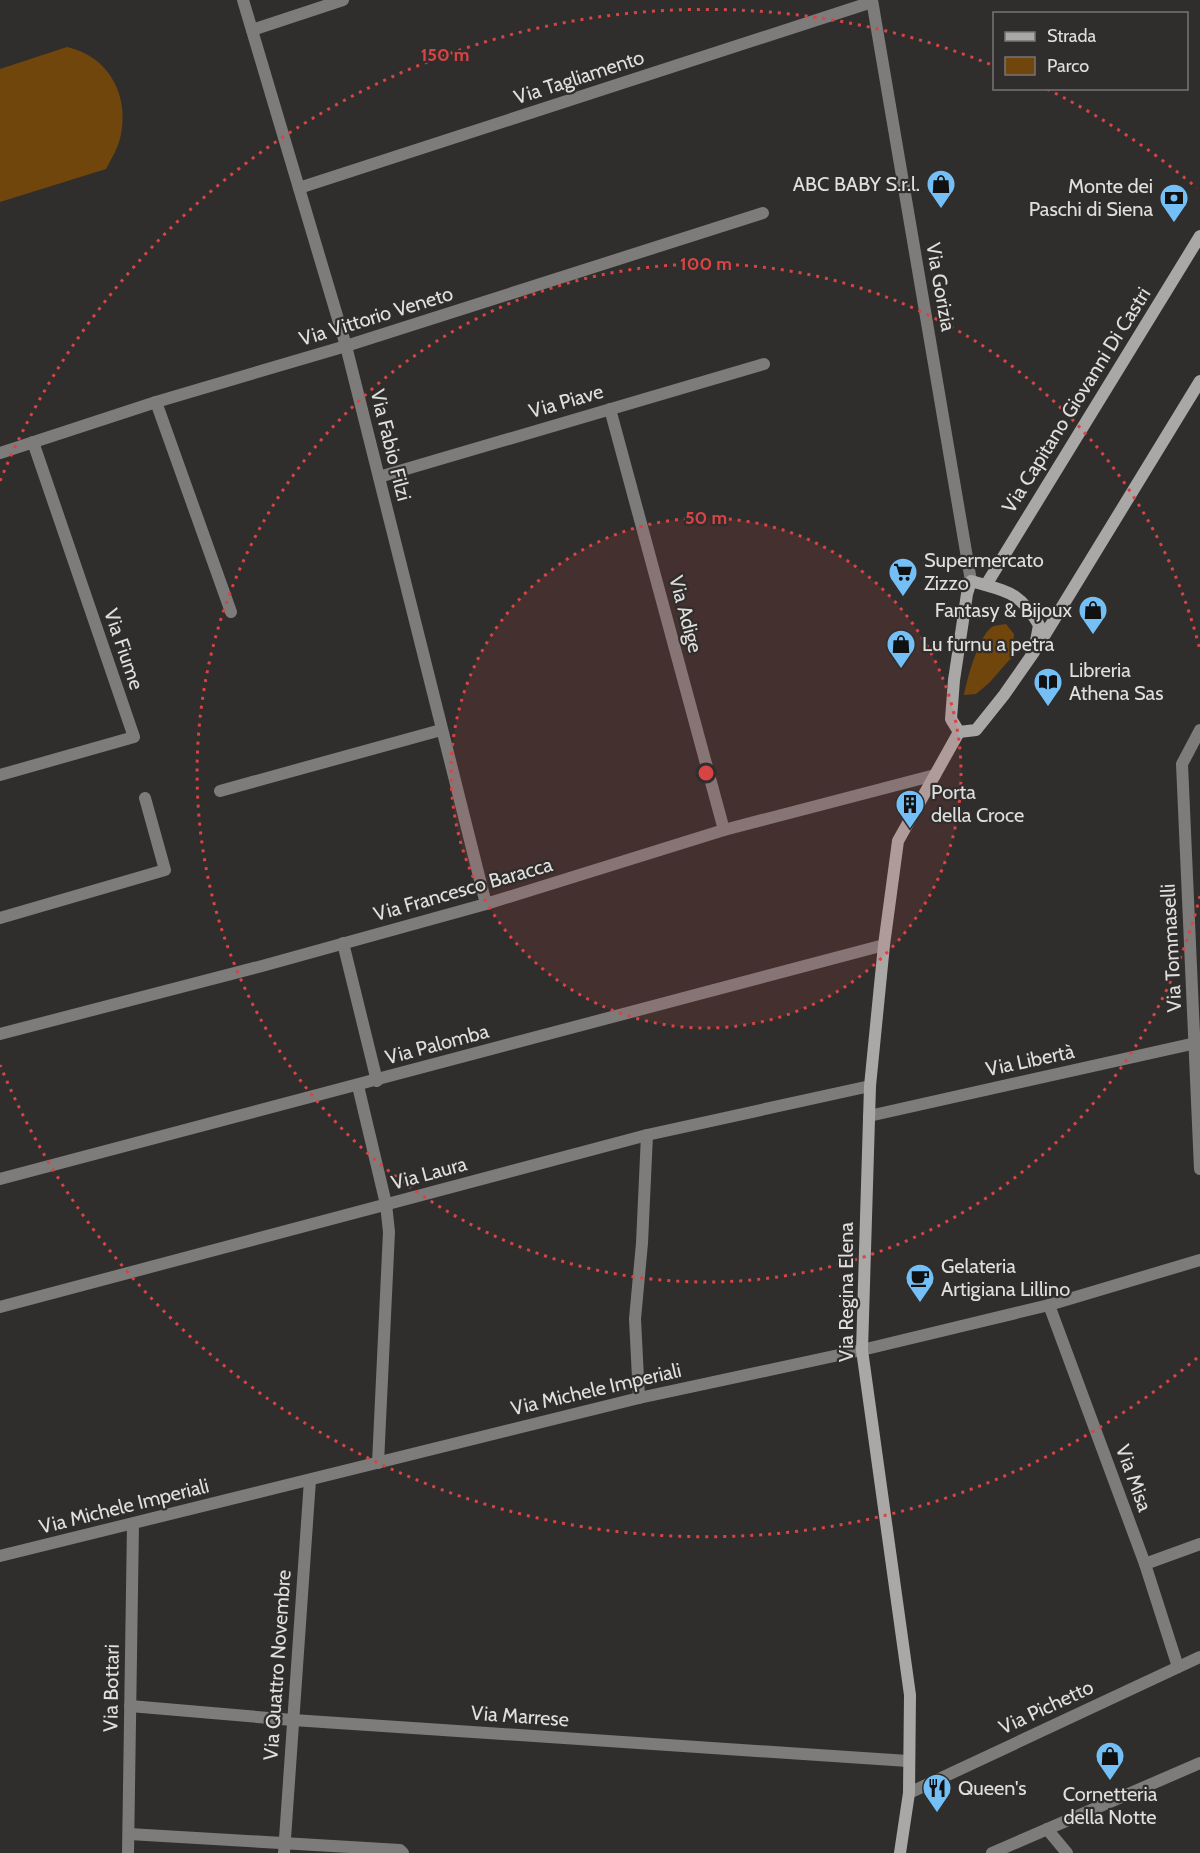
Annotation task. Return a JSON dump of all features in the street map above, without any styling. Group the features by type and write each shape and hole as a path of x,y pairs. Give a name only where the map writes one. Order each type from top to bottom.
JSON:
{"street":[{"name":"Via Fabio Filzi","path":"243,0 346,346 486,904"},
{"path":"252,30 343,0"},
{"name":"Via Tagliamento","path":"299,188 872,1"},
{"name":"Via Gorizia","path":"872,1 971,581"},
{"name":"Via Vittorio Veneto","path":"0,453 156,402 346,346 763,213"},
{"name":"Via Capitano Giovanni Di Castri","path":"986,585 1200,236"},
{"name":"Via Piave","path":"379,477 764,364"},
{"path":"1034,652 1040,625 1028,607 1012,593 971,581 967,594 951,719 959,732 976,730 1034,652 1200,381"},
{"path":"156,402 231,612"},
{"name":"Via Adige","path":"610,409 724,830"},
{"name":"Via Fiume","path":"0,775 134,736 33,442"},
{"path":"220,790 441,730"},
{"name":"Via Tommaselli","path":"1200,730 1182,764 1197,1043 1200,1169"},
{"name":"Via Regina Elena","path":"900,1853 909,1793 910,1695 862,1350 870,1086 884,945 898,841 959,732"},
{"name":"Via Francesco Baracca","path":"0,1034 343,944 486,904 724,830 934,775"},
{"path":"0,918 165,870 145,798"},
{"path":"343,944 377,1081"},
{"name":"Via Palomba","path":"0,1179 884,945"},
{"name":"Via Libertà","path":"869,1116 1197,1043"},
{"path":"358,1086 386,1204 389,1232 378,1462"},
{"name":"Via Laura","path":"0,1307 647,1135 870,1086"},
{"path":"639,1398 635,1318 642,1243 647,1135"},
{"name":"Via Michele Imperiali","path":"0,1556 639,1398 862,1350 1048,1305 1200,1260"},
{"name":"Via Misa","path":"1048,1305 1145,1564 1178,1667"},
{"name":"Via Quattro Novembre","path":"284,1849 310,1480"},
{"name":"Via Bottari","path":"128,1853 133,1524"},
{"path":"1145,1564 1200,1544"},
{"name":"Via Pichetto","path":"909,1793 1200,1657"},
{"name":"Via Marrese","path":"130,1706 292,1720 908,1761"},
{"path":"992,1853 1200,1762"},
{"path":"1047,1829 1067,1853"},
{"path":"129,1834 284,1849 400,1850 403,1853"}],"green space":[{"path":"67,47 94,59 104,68 118,91 123,119 117,147 106,169 0,202 0,69"},
{"path":"1006,624 1014,634 1012,657 976,694 964,695 978,648 987,632 992,627"}],"place":[{"name":"ABC BABY S.r.l.","path":"941,210"},
{"name":"Monte dei Paschi di Siena","path":"1174,224"},
{"name":"Supermercato Zizzo","path":"903,598"},
{"name":"Fantasy & Bijoux","path":"1093,636"},
{"name":"Lu furnu a petra","path":"901,670"},
{"name":"Libreria Athena Sas","path":"1048,708"},
{"name":"Porta della Croce","path":"910,830"},
{"name":"Gelateria Artigiana Lillino","path":"920,1304"},
{"name":"Cornetteria della Notte","path":"1110,1782"},
{"name":"Queen's","path":"937,1814"}]}
